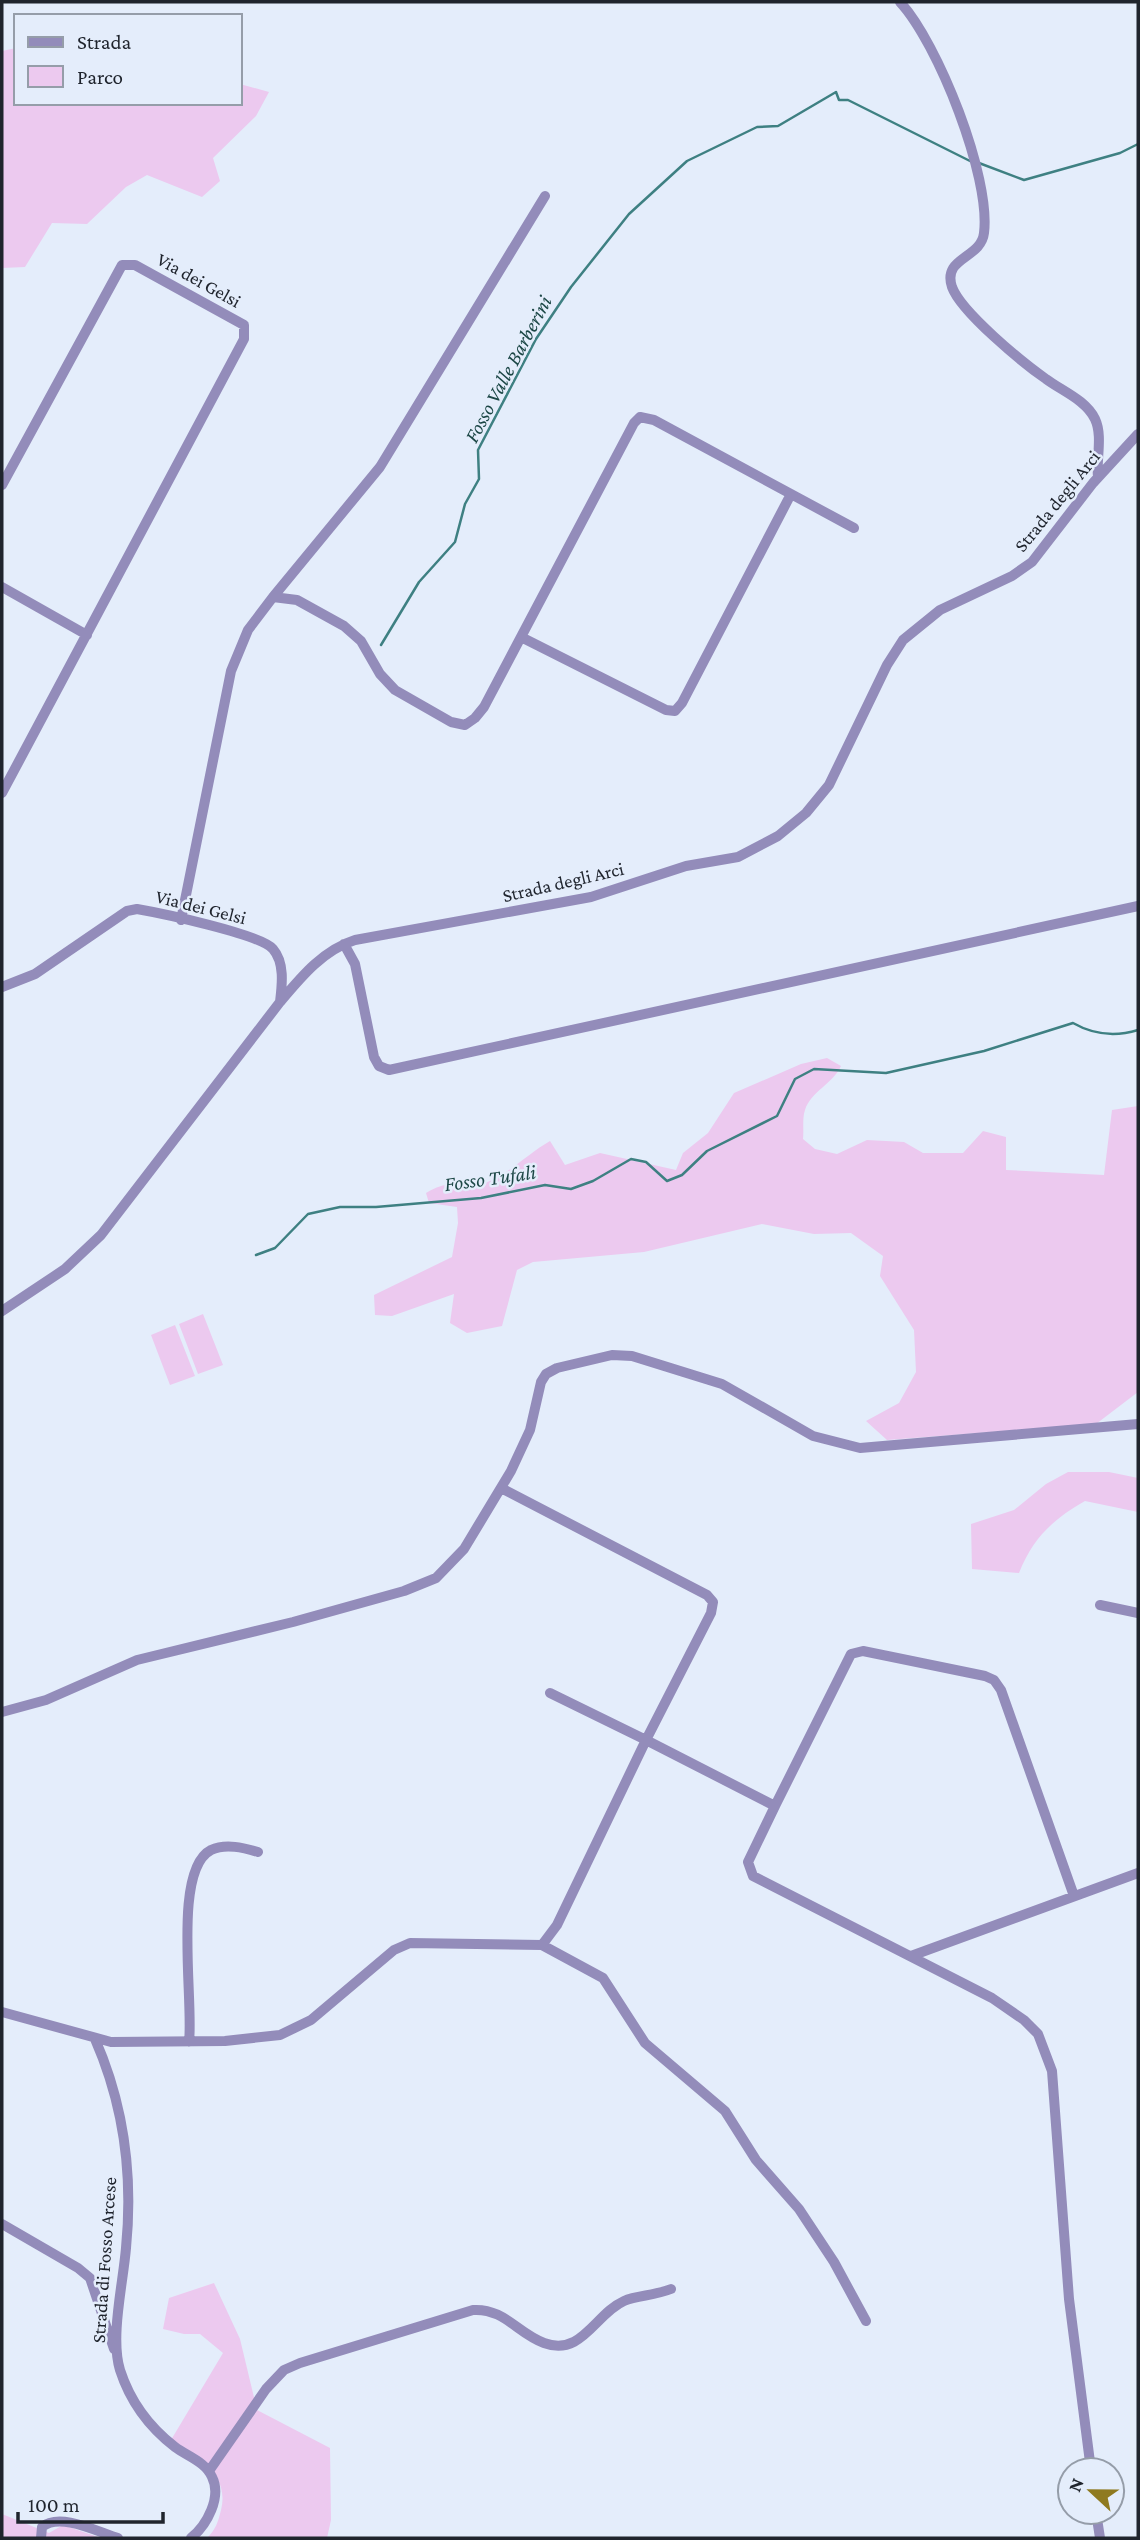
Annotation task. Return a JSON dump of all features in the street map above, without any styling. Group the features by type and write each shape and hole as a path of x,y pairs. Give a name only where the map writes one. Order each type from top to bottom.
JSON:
{"street":[{"path":"900,2 915,20 937,58 976,169 984,234 976,250 954,265 950,275 952,287 962,304 978,320 1034,370 1077,399 1092,414 1098,432 1098,477"},
{"path":"181,920 231,671 248,630 358,497 384,460 545,196"},
{"name":"Via dei Gelsi","path":"2,485 122,265 135,265 244,326 244,339 2,793"},
{"path":"273,597 297,600 344,626 362,641 388,684 416,703 458,725 468,724 479,714 634,423 640,417 654,420 854,528"},
{"name":"Strada degli Arci","path":"2,1311 65,1269 101,1235 281,1002 309,969 344,944 591,897 686,866 738,857 774,839 801,818 829,785 890,660 903,640 940,610 1027,566 1044,549 1098,477 1138,434"},
{"path":"521,637 666,710 674,711 682,703 791,494"},
{"path":"2,587 87,635"},
{"path":"344,944 355,964 374,1057 379,1066 389,1070 1138,906"},
{"name":"Via dei Gelsi","path":"2,987 35,974 130,909 235,932 267,944 275,951 280,965 281,1002"},
{"path":"2,1712 46,1700 137,1660 293,1622 428,1583 453,1563 501,1488 527,1438 540,1385 546,1374 557,1368 620,1354 722,1384 808,1433 846,1447 883,1448 1138,1424"},
{"path":"501,1488 712,1600 711,1613 555,1928 541,1945"},
{"path":"1100,1605 1138,1613"},
{"path":"1074,1896 1001,1689 994,1680 985,1675 863,1651 853,1652 846,1659 748,1862 751,1874 1010,2010 1030,2024 1045,2047 1055,2088 1069,2299 1089,2456"},
{"path":"550,1693 775,1806"},
{"path":"189,2042 189,1915 195,1868 205,1854 219,1847 258,1852"},
{"path":"911,1956 1138,1872"},
{"path":"2,2012 95,2039 137,2043 242,2040 297,2029 394,1950 410,1943 541,1945 606,1980 645,2043 725,2111 756,2161 799,2209 834,2262 866,2321"},
{"name":"Strada di Fosso Arcese","path":"95,2039 111,2081 128,2179 127,2245 116,2355 127,2388 145,2417 169,2442 209,2471"},
{"path":"2,2224 88,2275 97,2293 116,2355"},
{"path":"191,2538 205,2523 213,2503 215,2488 209,2471 266,2389 280,2374 295,2364 473,2310 498,2314 545,2343 569,2345 578,2341 623,2301 647,2298 671,2289"},
{"path":"41,2538 42,2527 53,2522 75,2525 118,2538"}],"green space":[{"path":"14,48 14,105 242,105 242,85 269,92 256,116 213,158 220,181 202,197 147,175 126,187 87,224 52,223 25,267 2,268 2,51"},
{"path":"827,1058 841,1066 808,1103 803,1139 815,1149 837,1154 867,1140 904,1142 923,1153 963,1153 983,1131 1006,1137 1006,1170 1104,1175 1112,1110 1138,1106 1138,1392 1096,1424 887,1440 866,1421 899,1403 916,1372 914,1330 880,1276 883,1256 851,1233 814,1234 762,1224 644,1252 533,1262 517,1270 502,1326 467,1333 450,1323 454,1294 392,1316 375,1315 374,1295 452,1257 458,1223 457,1207 429,1203 426,1193 442,1186 471,1186 489,1182 550,1141 565,1165 600,1153 676,1170 683,1153 708,1133 734,1093 801,1064"},
{"path":"203,1314 223,1365 198,1374 179,1324"},
{"path":"175,1325 195,1376 170,1385 151,1335"},
{"path":"1068,1472 1109,1472 1138,1478 1138,1512 1085,1501 1045,1531 1019,1573 972,1569 971,1524 1014,1510 1046,1484"},
{"path":"214,2283 240,2339 257,2410 330,2448 331,2520 327,2538 207,2538 215,2528 220,2514 223,2497 221,2486 216,2476 201,2460 171,2440 223,2353 200,2334 184,2334 163,2329 169,2298"},
{"path":"2,2514 49,2533 63,2525 101,2538 2,2538"}],"waterway":[{"name":"Fosso Valle Barberini","path":"381,645 419,582 455,542 465,504 479,479 478,450 536,339 571,287 629,214 687,161 757,127 778,126 836,92 839,100 848,100 972,162"},
{"name":"Fosso Valle Barberini","path":"979,163 1024,180 1120,153 1138,144"},
{"name":"Fosso Tufali","path":"256,1255 275,1248 308,1214 340,1207 376,1207 481,1198 545,1185 571,1189 593,1181 631,1159 646,1162 667,1181 682,1175 707,1151 777,1116 795,1079 814,1069 886,1073 984,1051 1073,1023 1105,1034 1138,1030"}]}
